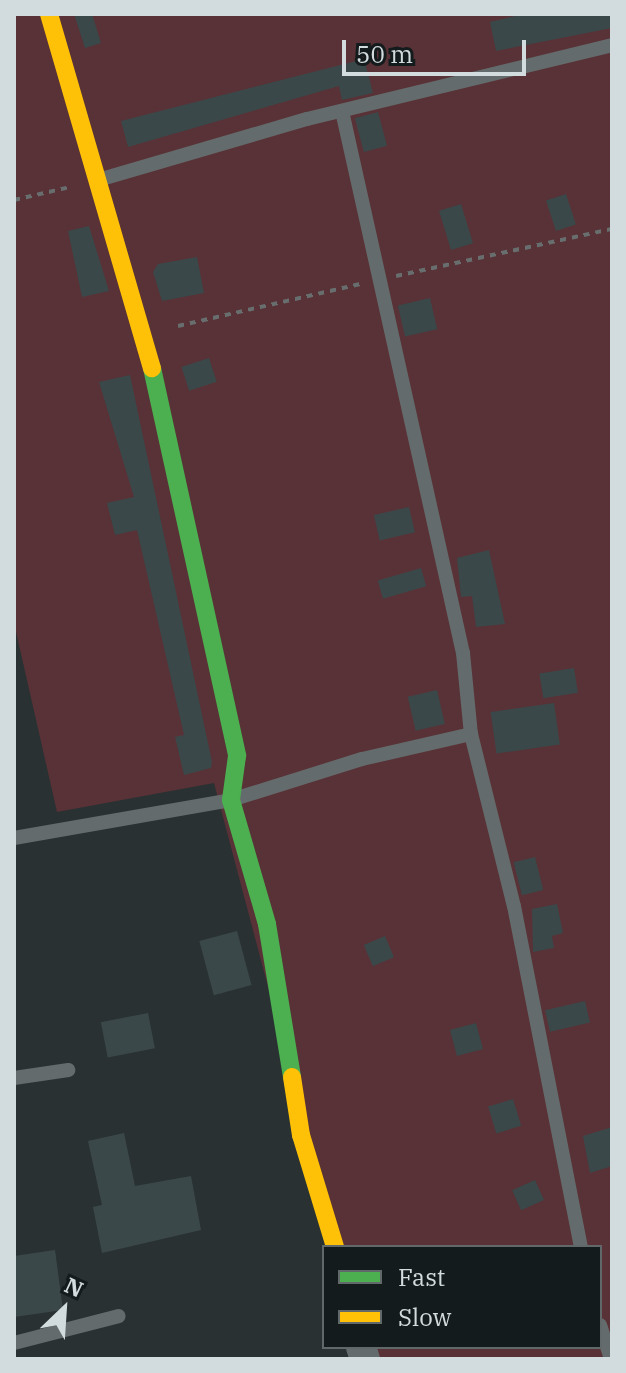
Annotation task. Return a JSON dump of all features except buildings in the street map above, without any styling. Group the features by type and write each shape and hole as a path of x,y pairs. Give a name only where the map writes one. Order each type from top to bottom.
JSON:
{"street":[{"path":"49,14 137,300 210,619 237,756 231,800 267,924 301,1135 334,1245"}],"lane":[{"path":"101,179 342,111 612,45"},
{"path":"342,111 463,653 471,734 514,906 581,1245"},
{"path":"14,838 231,800 362,759 471,734"},
{"path":"14,1078 68,1070"},
{"path":"14,1343 119,1316"},
{"path":"602,1331 611,1359"}],"path":[{"path":"14,200 101,179"}],"shaded area":[{"path":"14,14 612,14 612,1359 362,1359 360,1349 602,1349 602,1245 336,1245 214,783 57,812 14,623"}],"traffic: fast":[{"path":"152,368 237,756 231,800 267,924 292,1077"}],"traffic: slow":[{"path":"49,14 152,368"},
{"path":"292,1077 301,1135 334,1245"}]}
